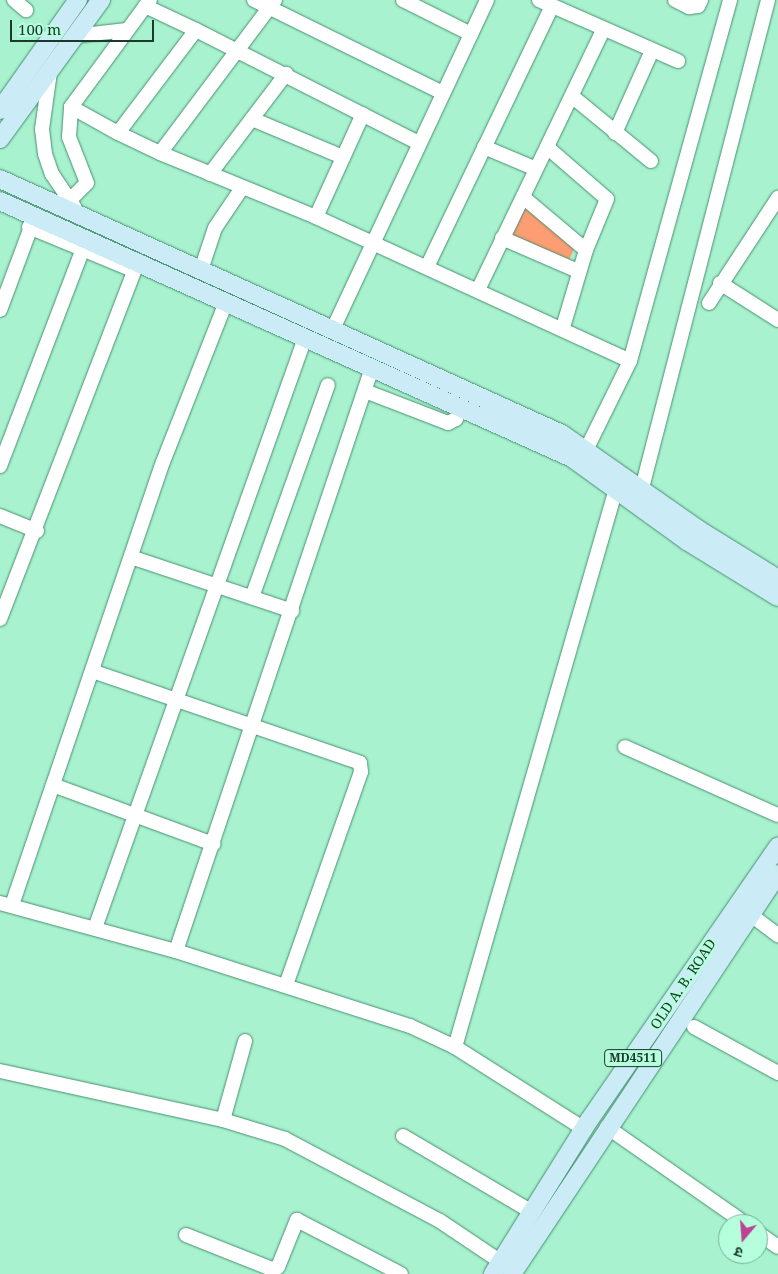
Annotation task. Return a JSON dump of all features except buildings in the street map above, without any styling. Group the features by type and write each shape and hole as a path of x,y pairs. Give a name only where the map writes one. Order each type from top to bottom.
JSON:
{"main road":[{"path":"0,139 51,66 101,0"},
{"path":"0,110 70,4"},
{"path":"0,179 75,208 201,270 587,448 642,488 778,579"},
{"path":"0,201 32,222 226,302 572,458 687,541 778,597"},
{"name":"OLD A. B. ROAD","path":"502,1270 532,1212 584,1129 778,846"},
{"name":"OLD A. B. ROAD","path":"502,1270 608,1128 778,874"}],"street":[{"path":"14,0 26,10"},
{"path":"254,0 272,4 443,92"},
{"path":"403,0 471,34"},
{"path":"332,331 417,142 487,0"},
{"path":"539,0 652,53 678,61"},
{"path":"676,0 696,7 701,0"},
{"path":"587,448 630,361 730,0"},
{"path":"642,488 768,0"},
{"path":"75,208 87,183 69,137 71,107 148,3 196,30 417,142"},
{"path":"160,153 272,4"},
{"path":"427,267 552,6"},
{"path":"74,36 127,30"},
{"path":"118,133 196,30"},
{"path":"478,290 573,97 603,30"},
{"path":"615,133 652,53"},
{"path":"51,66 42,129 45,154 75,208"},
{"path":"210,174 286,74"},
{"path":"573,97 651,161"},
{"path":"71,107 118,133 160,153 316,217 564,327 630,361"},
{"path":"316,217 363,114"},
{"path":"252,119 342,157"},
{"path":"484,147 536,169"},
{"path":"547,147 606,200 578,271 564,327"},
{"path":"201,270 215,228 242,188"},
{"path":"523,197 586,250"},
{"path":"709,303 720,283 778,198"},
{"path":"0,310 32,222 83,249 136,266 37,531 0,620"},
{"path":"502,238 578,271"},
{"path":"0,466 83,249"},
{"path":"720,283 778,320"},
{"path":"226,302 131,557 53,785 6,904 176,951 410,1026 455,1047 584,1129"},
{"path":"95,928 214,585 305,338"},
{"path":"176,951 255,725 372,368"},
{"path":"252,598 328,385"},
{"path":"365,391 448,423 456,420 461,407"},
{"path":"455,1047 622,472"},
{"path":"0,516 37,531"},
{"path":"131,557 292,611"},
{"path":"92,671 360,762 361,772 286,985"},
{"path":"625,747 778,815"},
{"path":"53,785 213,844"},
{"path":"751,915 778,935"},
{"path":"694,1027 778,1073"},
{"path":"223,1120 245,1040"},
{"path":"0,1071 223,1120 307,1148 440,1221 502,1270"},
{"path":"608,1128 732,1214"},
{"path":"403,1136 532,1212"},
{"path":"186,1235 272,1269 278,1267 297,1220 401,1274"}],"shaded area":[{"path":"524,202 576,245 568,262 506,233"}]}
